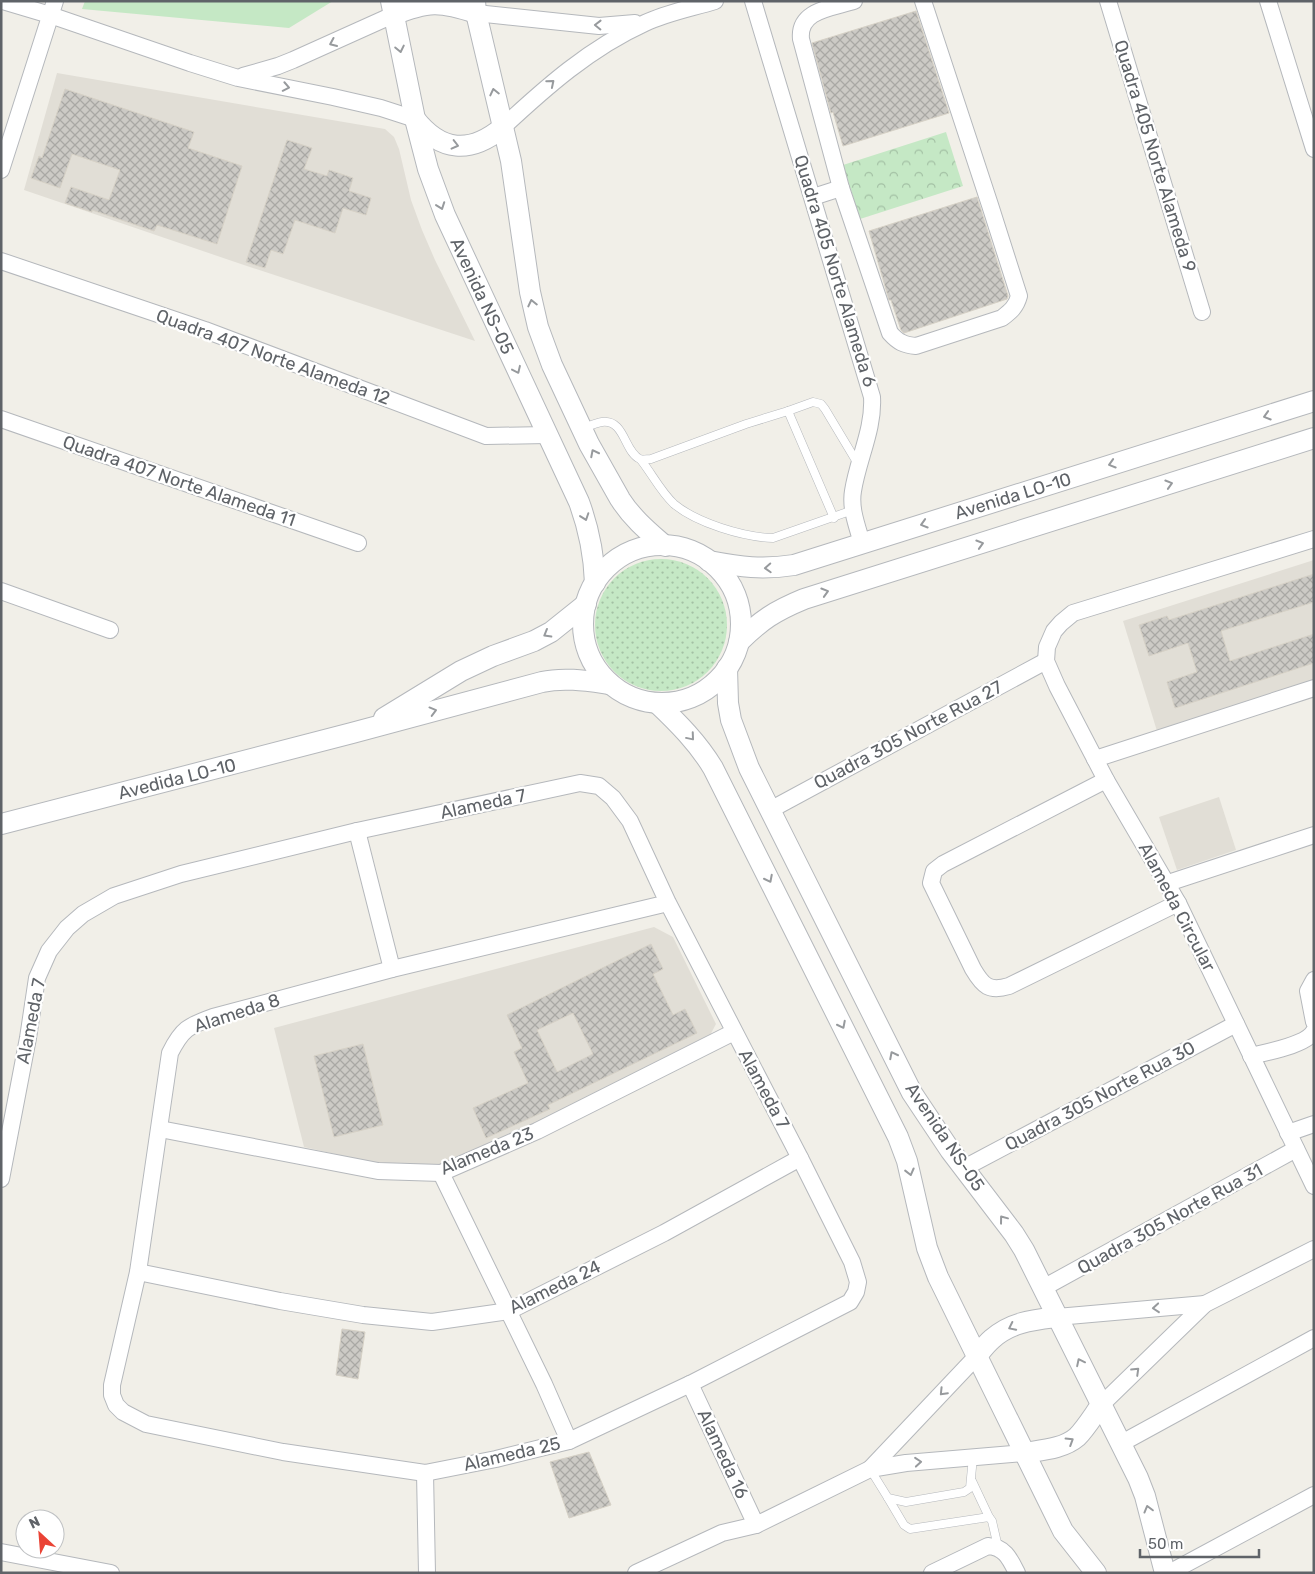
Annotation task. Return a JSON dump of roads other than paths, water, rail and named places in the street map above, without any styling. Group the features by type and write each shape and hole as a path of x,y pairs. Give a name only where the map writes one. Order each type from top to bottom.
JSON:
{"street":[{"path":"3,1 52,8 190,63 238,78 333,96 381,108 415,120 428,134 448,144 462,147 483,141 502,128 565,73 610,40 647,22 715,1"},
{"name":"Quadra 405 Norte Alameda 6","path":"753,1 872,396 871,420 853,492 853,510 862,543"},
{"path":"854,1 811,14 800,29 841,188 890,333 897,341 906,345 916,346 1002,318 1013,309 1019,296 923,1"},
{"name":"Quadra 405 Norte Alameda 9","path":"1108,1 1202,312"},
{"path":"1268,1 1314,149"},
{"path":"238,78 278,66 392,8 406,10 432,4 447,4 599,26 647,22"},
{"name":"Avenida NS-05","path":"475,7 511,162 535,317 548,356 602,469 625,507 642,526 665,546"},
{"path":"1,170 52,8"},
{"name":"Avenida NS-05","path":"392,8 415,120 428,169 444,215 584,515 594,553 595,583"},
{"path":"813,197 841,188"},
{"name":"Quadra 407 Norte Alameda 12","path":"1,261 205,330 486,436 547,435"},
{"name":"Avenida LO-10","path":"709,561 742,568 794,565 1314,401"},
{"name":"Quadra 407 Norte Alameda 11","path":"1,418 358,544"},
{"name":"Avenida LO-10","path":"739,642 757,624 771,614 804,599 1314,438"},
{"path":"1046,660 1046,647 1054,631 1061,622 1073,613 1314,539"},
{"name":"Avenida NS-05","path":"665,546 688,550 709,561 726,579 737,601 740,617 739,642 727,668 711,685 695,696 676,702 657,703 632,698 610,684 593,664 586,648 583,630 586,604 595,583 610,566 629,553 650,547 665,546"},
{"path":"1,590 110,630"},
{"name":"Avedida LO-10","path":"352,733 386,717 461,671 551,632 586,604"},
{"name":"Alameda Circular","path":"1046,660 1057,686 1095,760 1178,902 1314,1186"},
{"name":"Quadra 305 Norte Rua 27","path":"770,810 1046,660"},
{"name":"Avenida NS-05","path":"727,668 729,709 732,725 746,761 912,1093 940,1136 1024,1250 1138,1478 1167,1573"},
{"name":"Avedida LO-10","path":"1,824 548,680 610,684"},
{"path":"1095,760 1314,688"},
{"name":"Avenida NS-05","path":"657,703 687,733 703,752 713,768 898,1137 910,1170 927,1248 938,1277 976,1357 1063,1530 1096,1573"},
{"path":"1106,780 943,864 934,871 931,883 979,979 986,987 999,989 1009,986 1178,902"},
{"name":"Alameda 7","path":"1,1179 28,1038 37,978 49,951 67,928 83,914 114,896 181,874 357,831 580,783 598,786 613,798 630,820 668,903 800,1158 856,1273 858,1282 856,1292 850,1302"},
{"path":"357,831 392,969"},
{"path":"1168,883 1314,835"},
{"name":"Alameda 8","path":"146,1424 123,1412 116,1405 112,1395 112,1385 138,1272 170,1053 184,1031 194,1024 222,1015 392,969 668,903"},
{"path":"1314,980 1308,991 1314,1022"},
{"name":"Quadra 305 Norte Rua 30","path":"964,1168 1236,1024"},
{"name":"Alameda 23","path":"160,1129 378,1171 441,1173 537,1131 734,1032"},
{"path":"1251,1056 1300,1042 1310,1038 1314,1032"},
{"path":"1288,1133 1314,1124"},
{"name":"Quadra 305 Norte Rua 31","path":"1043,1288 1296,1149"},
{"name":"Alameda 24","path":"138,1272 280,1301 363,1315 432,1322 508,1311 664,1233 800,1158"},
{"path":"441,1173 569,1441"},
{"path":"636,1573 722,1532 756,1525 870,1469 899,1464 1024,1453 1057,1447 1072,1440 1082,1431 1101,1406 1205,1304 1314,1249"},
{"name":"Alameda 25","path":"146,1424 283,1452 425,1473 569,1441 690,1384 850,1302"},
{"path":"870,1469 991,1340 1007,1328 1020,1323 1057,1317 1205,1304"},
{"path":"1120,1444 1314,1338"},
{"name":"Alameda 16","path":"690,1384 756,1525"},
{"path":"425,1473 427,1573"},
{"path":"1167,1573 1314,1495"},
{"path":"932,1573 988,1546 998,1548 1008,1556 1017,1573"},
{"path":"1,1552 111,1573"}],"lane":[{"path":"642,460 651,459 813,402 821,404 860,466"},
{"path":"788,411 834,518"},
{"path":"582,429 604,422 612,423 621,431 634,455 642,460 668,497 675,504 711,525 759,538 773,538 853,510"},
{"path":"888,1498 906,1502 964,1492 970,1488 972,1481 973,1457"},
{"path":"870,1469 904,1525 910,1530 989,1517"},
{"path":"972,1481 992,1521 998,1548"}]}
